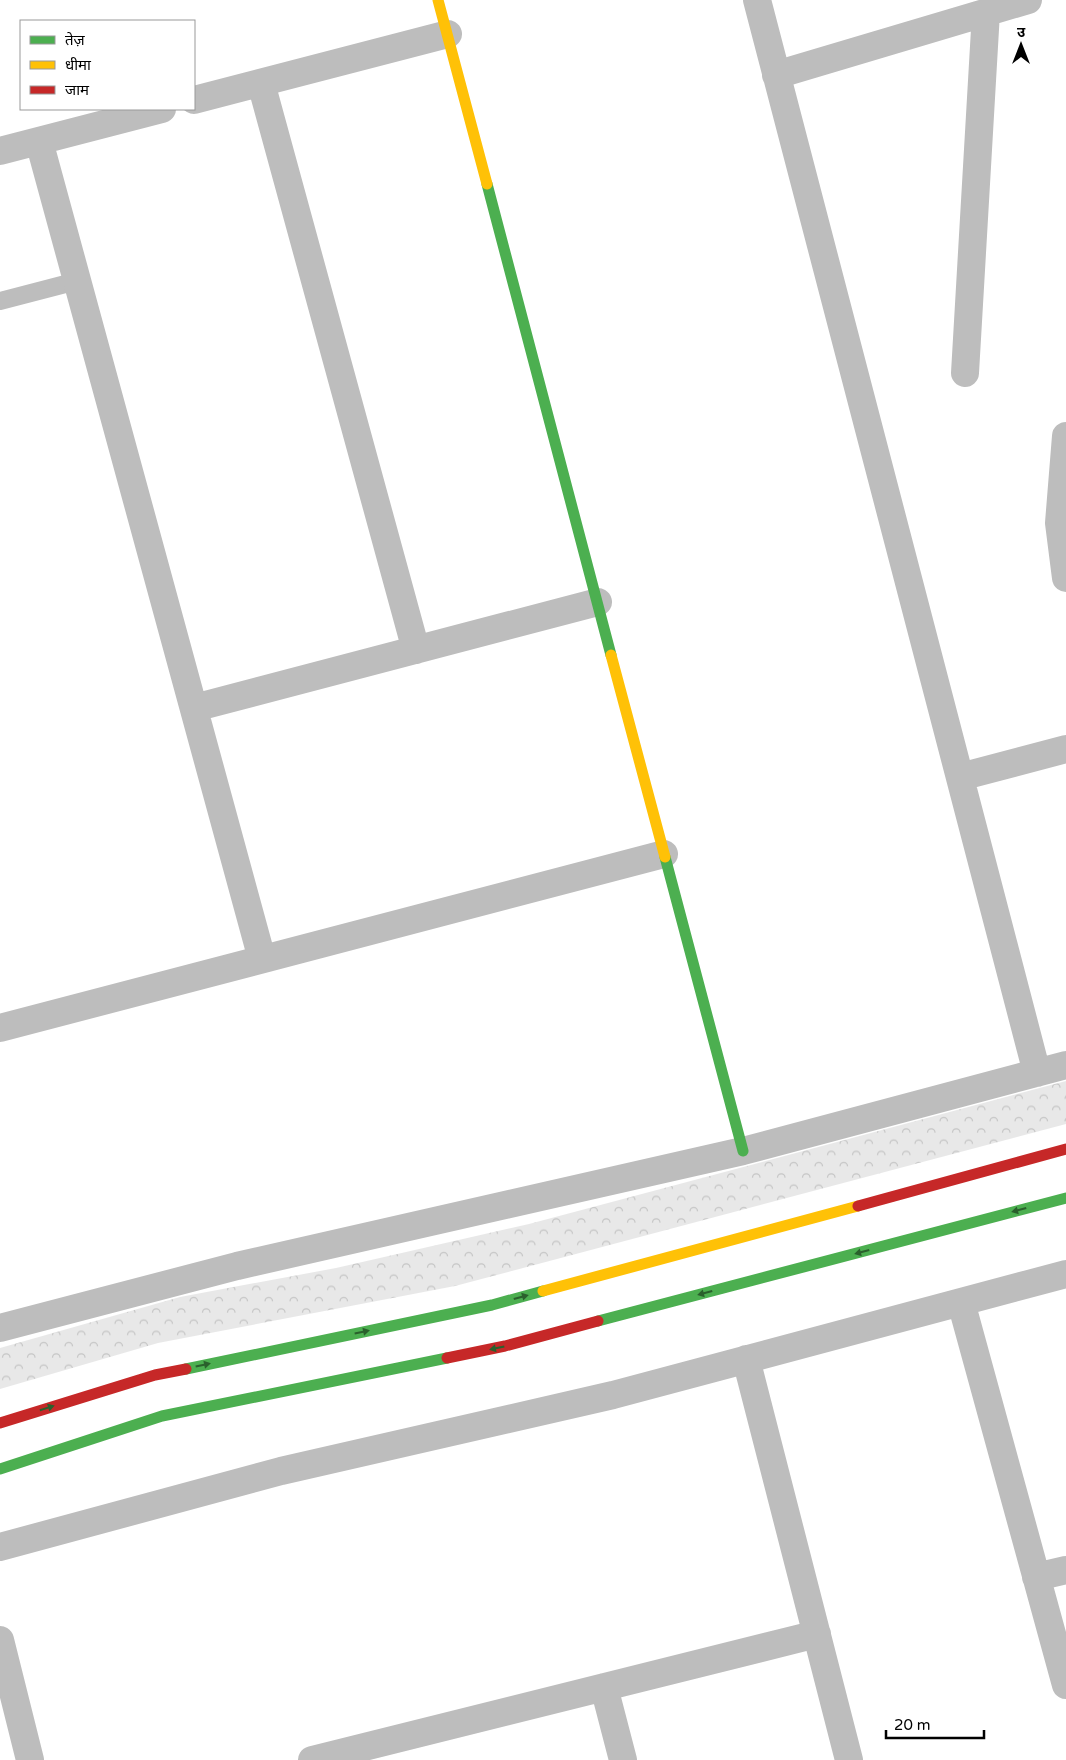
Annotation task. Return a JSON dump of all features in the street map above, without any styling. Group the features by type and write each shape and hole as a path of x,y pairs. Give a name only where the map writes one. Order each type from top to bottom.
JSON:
{"street":[{"path":"438,0 743,1151"},
{"path":"756,0 1037,1073"},
{"path":"776,75 1028,0"},
{"path":"965,373 986,12"},
{"path":"195,100 448,34"},
{"path":"261,83 416,650"},
{"path":"0,151 158,110"},
{"path":"39,141 262,959"},
{"path":"1066,436 1059,523 1066,578"},
{"path":"194,708 598,602"},
{"path":"960,777 1066,749"},
{"path":"0,1028 664,854"},
{"path":"0,1328 237,1266 743,1151 1066,1065"},
{"path":"0,1422 155,1375 492,1305 1066,1149"},
{"path":"0,1470 162,1416 505,1346 1066,1198"},
{"path":"0,1547 281,1472 613,1395 1066,1274"},
{"path":"961,1302 1066,1685"},
{"path":"746,1359 849,1760"},
{"path":"1036,1577 1066,1570"},
{"path":"312,1760 817,1634"},
{"path":"0,1640 30,1760"},
{"path":"604,1687 623,1760"}],"lane":[{"path":"0,301 77,282"}],"green space":[{"path":"1066,1081 1066,1124 455,1286 158,1343 0,1389 0,1348 180,1297 336,1268 529,1224"}],"traffic: fast":[{"path":"487,184 611,655"},
{"path":"665,857 743,1151"},
{"path":"598,1321 1066,1198"},
{"path":"186,1369 492,1305 543,1291"},
{"path":"0,1469 162,1416 447,1358"}],"traffic: slow":[{"path":"438,0 487,184"},
{"path":"611,655 665,857"},
{"path":"543,1291 858,1206"}],"traffic: jam":[{"path":"858,1206 1066,1149"},
{"path":"447,1358 505,1346 598,1321"},
{"path":"0,1423 155,1375 186,1369"}]}
